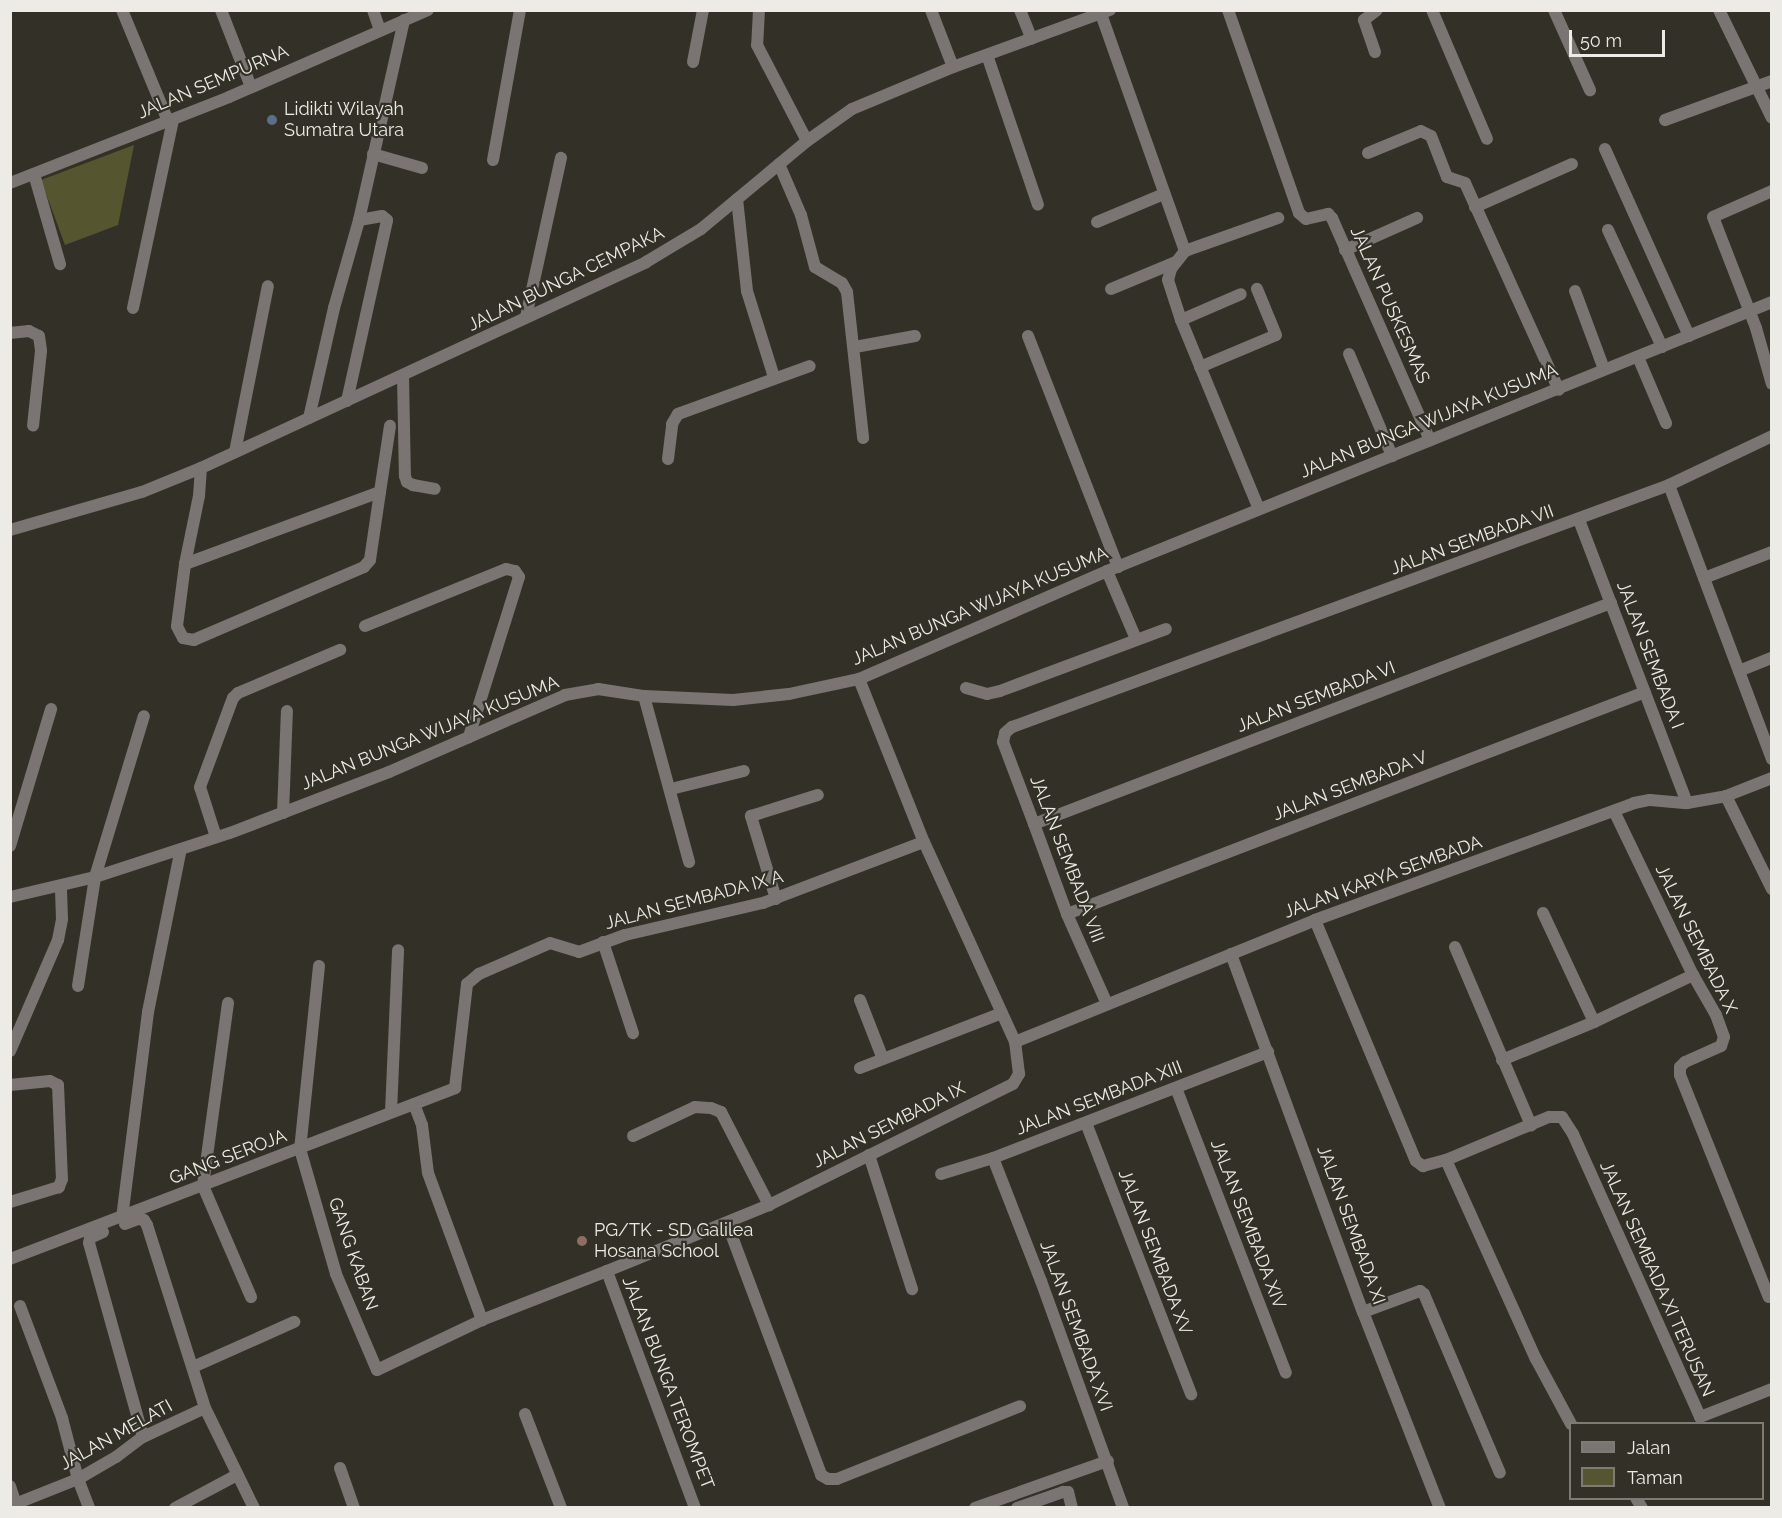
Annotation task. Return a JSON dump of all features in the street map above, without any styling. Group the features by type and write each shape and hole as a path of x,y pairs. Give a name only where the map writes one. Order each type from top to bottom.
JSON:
{"street":[{"path":"122,10 171,121 133,308"},
{"path":"221,10 251,87"},
{"path":"373,10 380,30"},
{"name":"JALAN SEMPURNA","path":"10,183 171,121 428,10"},
{"path":"493,160 520,10"},
{"path":"693,62 703,10"},
{"path":"759,10 756,29 757,45 807,141"},
{"path":"931,10 953,67"},
{"path":"1020,10 1032,39"},
{"name":"JALAN PUSKESMAS","path":"1228,10 1299,213 1306,219 1331,215 1430,440"},
{"path":"1375,52 1364,20 1377,10"},
{"path":"1432,10 1487,139"},
{"path":"1554,10 1590,90"},
{"path":"1719,10 1772,118"},
{"path":"1106,12 1164,194 1185,251"},
{"name":"JALAN BUNGA CEMPAKA","path":"10,530 142,492 201,468 404,376 669,250 701,230 807,141 852,109 953,67 1106,12"},
{"path":"309,418 334,308 359,220 404,20"},
{"path":"987,55 1038,205"},
{"path":"1665,120 1772,81"},
{"path":"1368,153 1421,131 1427,132 1447,177 1465,183 1558,390"},
{"path":"1605,149 1689,336"},
{"path":"373,154 422,168"},
{"path":"526,317 561,158"},
{"path":"779,164 801,215 815,267 846,287 855,347 863,438"},
{"path":"1476,207 1572,164"},
{"path":"34,174 60,264"},
{"path":"1772,190 1713,215 1750,311 1772,384"},
{"path":"1097,222 1164,194"},
{"path":"736,199 747,291 774,377"},
{"path":"347,401 387,220 382,216 359,220"},
{"path":"1258,509 1181,320 1168,280 1169,273 1185,251 1278,218"},
{"path":"1345,249 1417,218"},
{"path":"1608,230 1662,347"},
{"path":"1111,289 1177,262"},
{"path":"235,452 268,285"},
{"path":"1200,367 1276,335 1257,289"},
{"path":"1575,291 1604,369"},
{"path":"1181,320 1241,294"},
{"name":"JALAN BUNGA WIJAYA KUSUMA","path":"10,897 61,887 95,877 283,813 565,695 598,689 644,696 733,700 789,694 859,679 1258,509 1772,302"},
{"path":"10,333 28,331 39,336 41,351 33,426"},
{"path":"855,347 915,336"},
{"path":"1028,336 1113,569 1136,639"},
{"path":"1349,354 1392,456"},
{"path":"1638,357 1666,423"},
{"path":"668,459 672,424 678,414 774,377 810,366"},
{"path":"404,376 405,476 407,482 413,485 435,489"},
{"path":"201,468 199,496 185,564 177,626 178,632 188,640 369,565 390,426"},
{"name":"JALAN SEMBADA VII","path":"1012,727 1579,520 1669,485 1772,436"},
{"path":"1669,485 1772,759"},
{"path":"185,564 380,492"},
{"name":"JALAN SEMBADA I","path":"1579,520 1687,804"},
{"path":"1704,578 1772,552"},
{"path":"365,626 506,569 516,571 519,578 469,737"},
{"name":"JALAN SEMBADA VI","path":"1034,824 1611,603"},
{"path":"966,688 987,694 1000,691 1166,629"},
{"path":"216,837 200,787 233,698 238,693 340,650"},
{"path":"1739,671 1772,658"},
{"name":"JALAN SEMBADA IX","path":"377,1370 482,1320 727,1224 769,1205 1012,1084 1019,1074 1015,1042 924,842 859,679"},
{"name":"JALAN SEMBADA V","path":"1067,914 1645,692"},
{"path":"644,696 689,862"},
{"path":"10,846 51,709"},
{"path":"283,813 287,711"},
{"path":"78,986 95,877 144,716"},
{"name":"JALAN SEMBADA VIII","path":"1012,727 1005,733 1004,742 1067,914 1107,1004"},
{"path":"671,789 744,771"},
{"name":"JALAN KARYA SEMBADA","path":"1015,1042 1315,920 1614,811 1650,800 1687,804 1726,796 1772,778"},
{"path":"776,899 751,816 818,795"},
{"path":"1726,796 1772,889"},
{"name":"JALAN SEMBADA X","path":"1614,811 1693,975 1716,1016 1723,1042 1685,1062 1680,1067 1680,1075 1769,1297"},
{"name":"JALAN SEMBADA IX A","path":"457,1085 466,984 479,974 550,943 575,951 583,951 603,942 776,899 924,842"},
{"path":"122,1218 148,1012 181,849"},
{"path":"10,1051 58,940 62,919 61,887"},
{"path":"1543,913 1594,1022"},
{"path":"1315,920 1358,1017 1410,1153 1423,1166 1446,1160 1531,1125 1455,947"},
{"path":"603,942 633,1033"},
{"path":"391,1112 398,950"},
{"name":"JALAN SEMBADA XI","path":"1231,954 1363,1312 1440,1508"},
{"path":"300,1149 319,966"},
{"path":"1502,1060 1594,1022 1693,975"},
{"path":"860,1000 883,1059"},
{"path":"228,1003 203,1186 251,1298"},
{"path":"860,1068 1002,1013"},
{"name":"JALAN SEMBADA XIII","path":"941,1174 993,1158 1268,1052"},
{"path":"10,1086 53,1082 59,1088 62,1184 59,1188 10,1202"},
{"name":"GANG SEROJA","path":"10,1259 451,1091 457,1085"},
{"name":"JALAN SEMBADA XIV","path":"1176,1088 1286,1373"},
{"path":"414,1104 422,1125 428,1173 482,1320"},
{"path":"633,1136 695,1107 711,1108 721,1112 769,1205"},
{"name":"JALAN SEMBADA XI TERUSAN","path":"1531,1125 1557,1116 1566,1120 1700,1417 1772,1389"},
{"name":"JALAN SEMBADA XV","path":"1086,1123 1191,1394"},
{"name":"GANG KABAN","path":"300,1149 336,1274 377,1370"},
{"path":"869,1155 912,1289"},
{"name":"JALAN SEMBADA XVI","path":"993,1158 1108,1461 1123,1508"},
{"path":"1446,1160 1536,1359 1570,1422"},
{"path":"143,1437 89,1244 90,1238 138,1219 144,1220 205,1408 255,1508"},
{"path":"727,1224 821,1475 828,1479 837,1479 1020,1406"},
{"name":"JALAN BUNGA TEROMPET","path":"607,1271 695,1508"},
{"path":"1363,1312 1420,1291 1424,1294 1500,1473"},
{"path":"20,1306 62,1418 78,1479 89,1508"},
{"path":"193,1367 294,1322"},
{"name":"JALAN MELATI","path":"13,1504 78,1479 116,1457 143,1437 205,1408"},
{"path":"525,1414 561,1508"},
{"path":"975,1508 1108,1461"},
{"path":"340,1468 354,1508"},
{"path":"176,1508 237,1475"},
{"path":"10,1486 13,1504"},
{"path":"1017,1508 1063,1492 1068,1492 1072,1508"}],"green space":[{"path":"134,145 118,225 65,245 41,180"}],"place":[{"name":"Lidikti Wilayah Sumatra Utara","path":"272,120"},
{"name":"PG/TK - SD Galilea Hosana School","path":"582,1241"}]}
